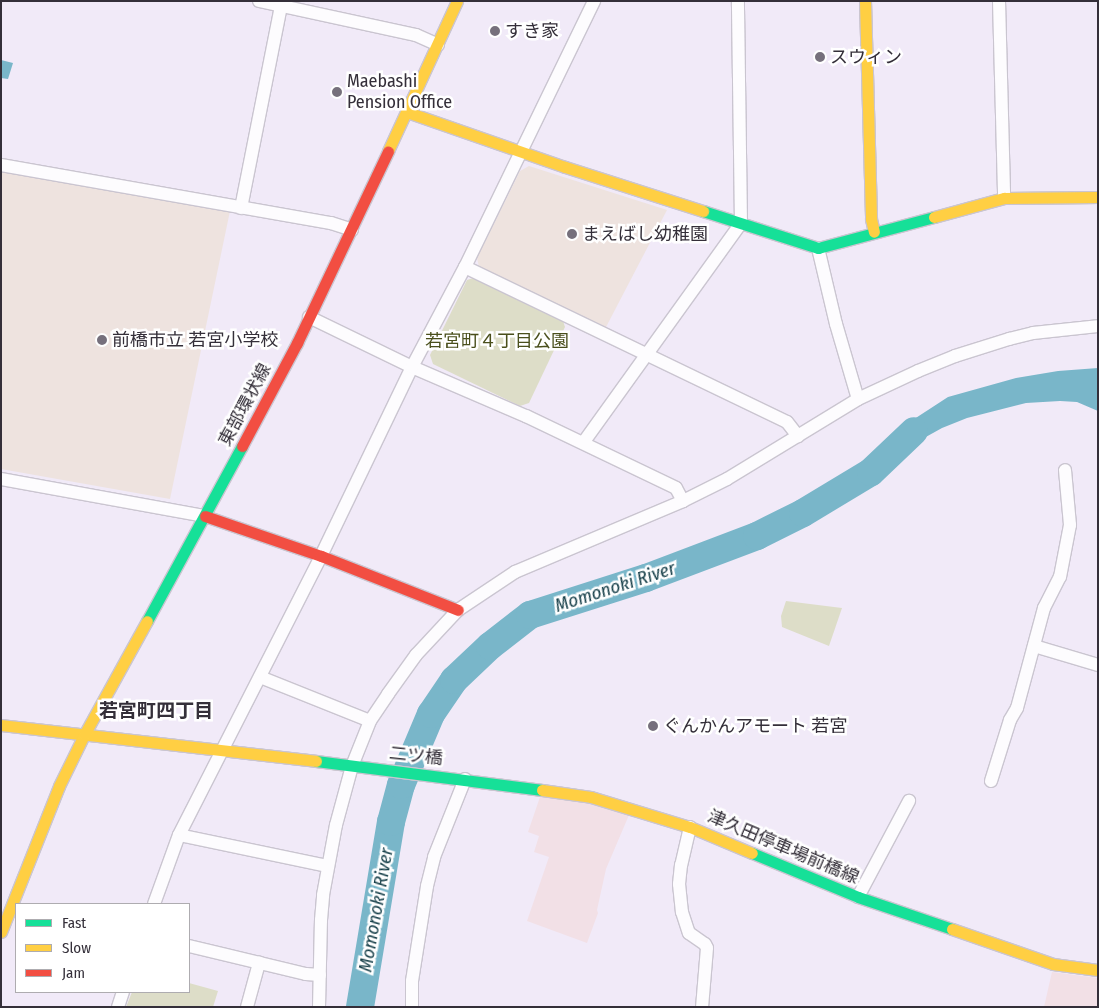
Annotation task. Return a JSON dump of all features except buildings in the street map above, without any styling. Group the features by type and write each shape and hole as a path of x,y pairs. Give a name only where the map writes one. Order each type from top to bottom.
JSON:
{"street":[{"path":"259,1 416,35 438,44"},
{"name":"東部環状線","path":"84,735 205,516 309,317 352,230 457,1"},
{"path":"154,903 179,835 321,556 412,367 465,267 594,1"},
{"path":"583,443 741,223 738,1"},
{"path":"864,1 871,219 874,232"},
{"path":"999,1 1004,198"},
{"path":"241,208 281,6"},
{"path":"407,112 429,122 520,153 818,248 1004,198 1098,197"},
{"path":"1,165 332,223 352,230"},
{"path":"818,248 836,324 858,398"},
{"path":"465,267 787,422 798,436"},
{"path":"309,317 412,367 526,416 676,488 683,501"},
{"path":"319,1007 321,920 327,866 352,766 370,721 416,655 446,626 458,610 515,572 683,501 727,479 858,398 955,356 991,344 1033,333 1098,326"},
{"path":"991,781 1010,720 1017,708 1048,600 1060,577 1070,531 1065,470"},
{"path":"1,479 205,516 321,556 458,610"},
{"path":"1034,646 1098,665"},
{"path":"260,677 370,721"},
{"path":"1,725 352,766"},
{"path":"1,932 15,903 59,786 84,735"},
{"name":"二ツ橋","path":"352,766 450,778"},
{"name":"津久田停車場前橋線","path":"450,778 591,797 690,828 858,897 1054,964 1098,970"},
{"path":"412,1007 412,982 426,886 434,857 465,779"},
{"path":"858,897 908,801"},
{"path":"690,828 681,865 679,884 682,912 689,932 705,944 707,948 702,1007"},
{"path":"179,835 327,866"},
{"path":"190,946 320,975"},
{"path":"247,1007 259,962"},
{"path":"118,1007 123,993"}],"shaded area":[{"name":"まえばし幼稚園","path":"529,166 667,210 605,329 479,267 477,258 520,171"},
{"name":"前橋市立 若宮小学校","path":"1,170 230,211 170,499 1,469"},
{"path":"540,797 591,803 629,815 606,869 597,910 598,913 587,943 527,921 549,857 534,852 539,836 528,832"},
{"path":"1052,972 1098,978 1098,1007 1044,1007"}],"green space":[{"name":"若宮町４丁目公園","path":"476,277 562,318 565,327 529,403 520,406 433,364 430,355 467,280"},
{"path":"786,601 842,608 829,646 782,627 781,616"},
{"path":"190,983 218,991 213,1007 126,1007 132,993 190,993"}],"water":[{"path":"1,60 13,63 8,79 1,78"},
{"path":"1098,368 1098,411 1077,402 1060,401 1026,403 967,418 924,438 873,479 905,425 948,397 1016,378 1058,371"}],"waterway":[{"name":"Momonoki River","path":"360,1007 391,822 401,785 431,714 454,680 490,646 530,615 646,578 757,536 803,513 871,472 914,431"}],"traffic: fast":[{"path":"703,211 818,248 934,217"},
{"path":"147,621 242,446"},
{"path":"316,761 542,790"},
{"path":"752,853 858,897 952,929"}],"traffic: slow":[{"path":"388,151 457,1"},
{"path":"865,1 871,219 874,232"},
{"path":"407,112 565,167 703,211"},
{"path":"934,217 1004,198 1098,197"},
{"path":"1,932 59,786 84,735 147,621"},
{"path":"1,725 316,761"},
{"path":"542,790 591,797 690,827 752,853"},
{"path":"952,929 1053,964 1098,970"}],"traffic: jam":[{"path":"242,446 297,343 388,151"},
{"path":"205,516 321,556 458,610"}],"place":[{"name":"すき家","path":"495,31"},
{"name":"スウィン","path":"820,57"},
{"name":"Maebashi Pension Office","path":"337,92"},
{"name":"まえばし幼稚園","path":"572,234"},
{"name":"前橋市立 若宮小学校","path":"102,340"},
{"name":"ぐんかんアモート 若宮","path":"653,726"}],"district":[{"name":"若宮町四丁目","path":"156,711"}]}
